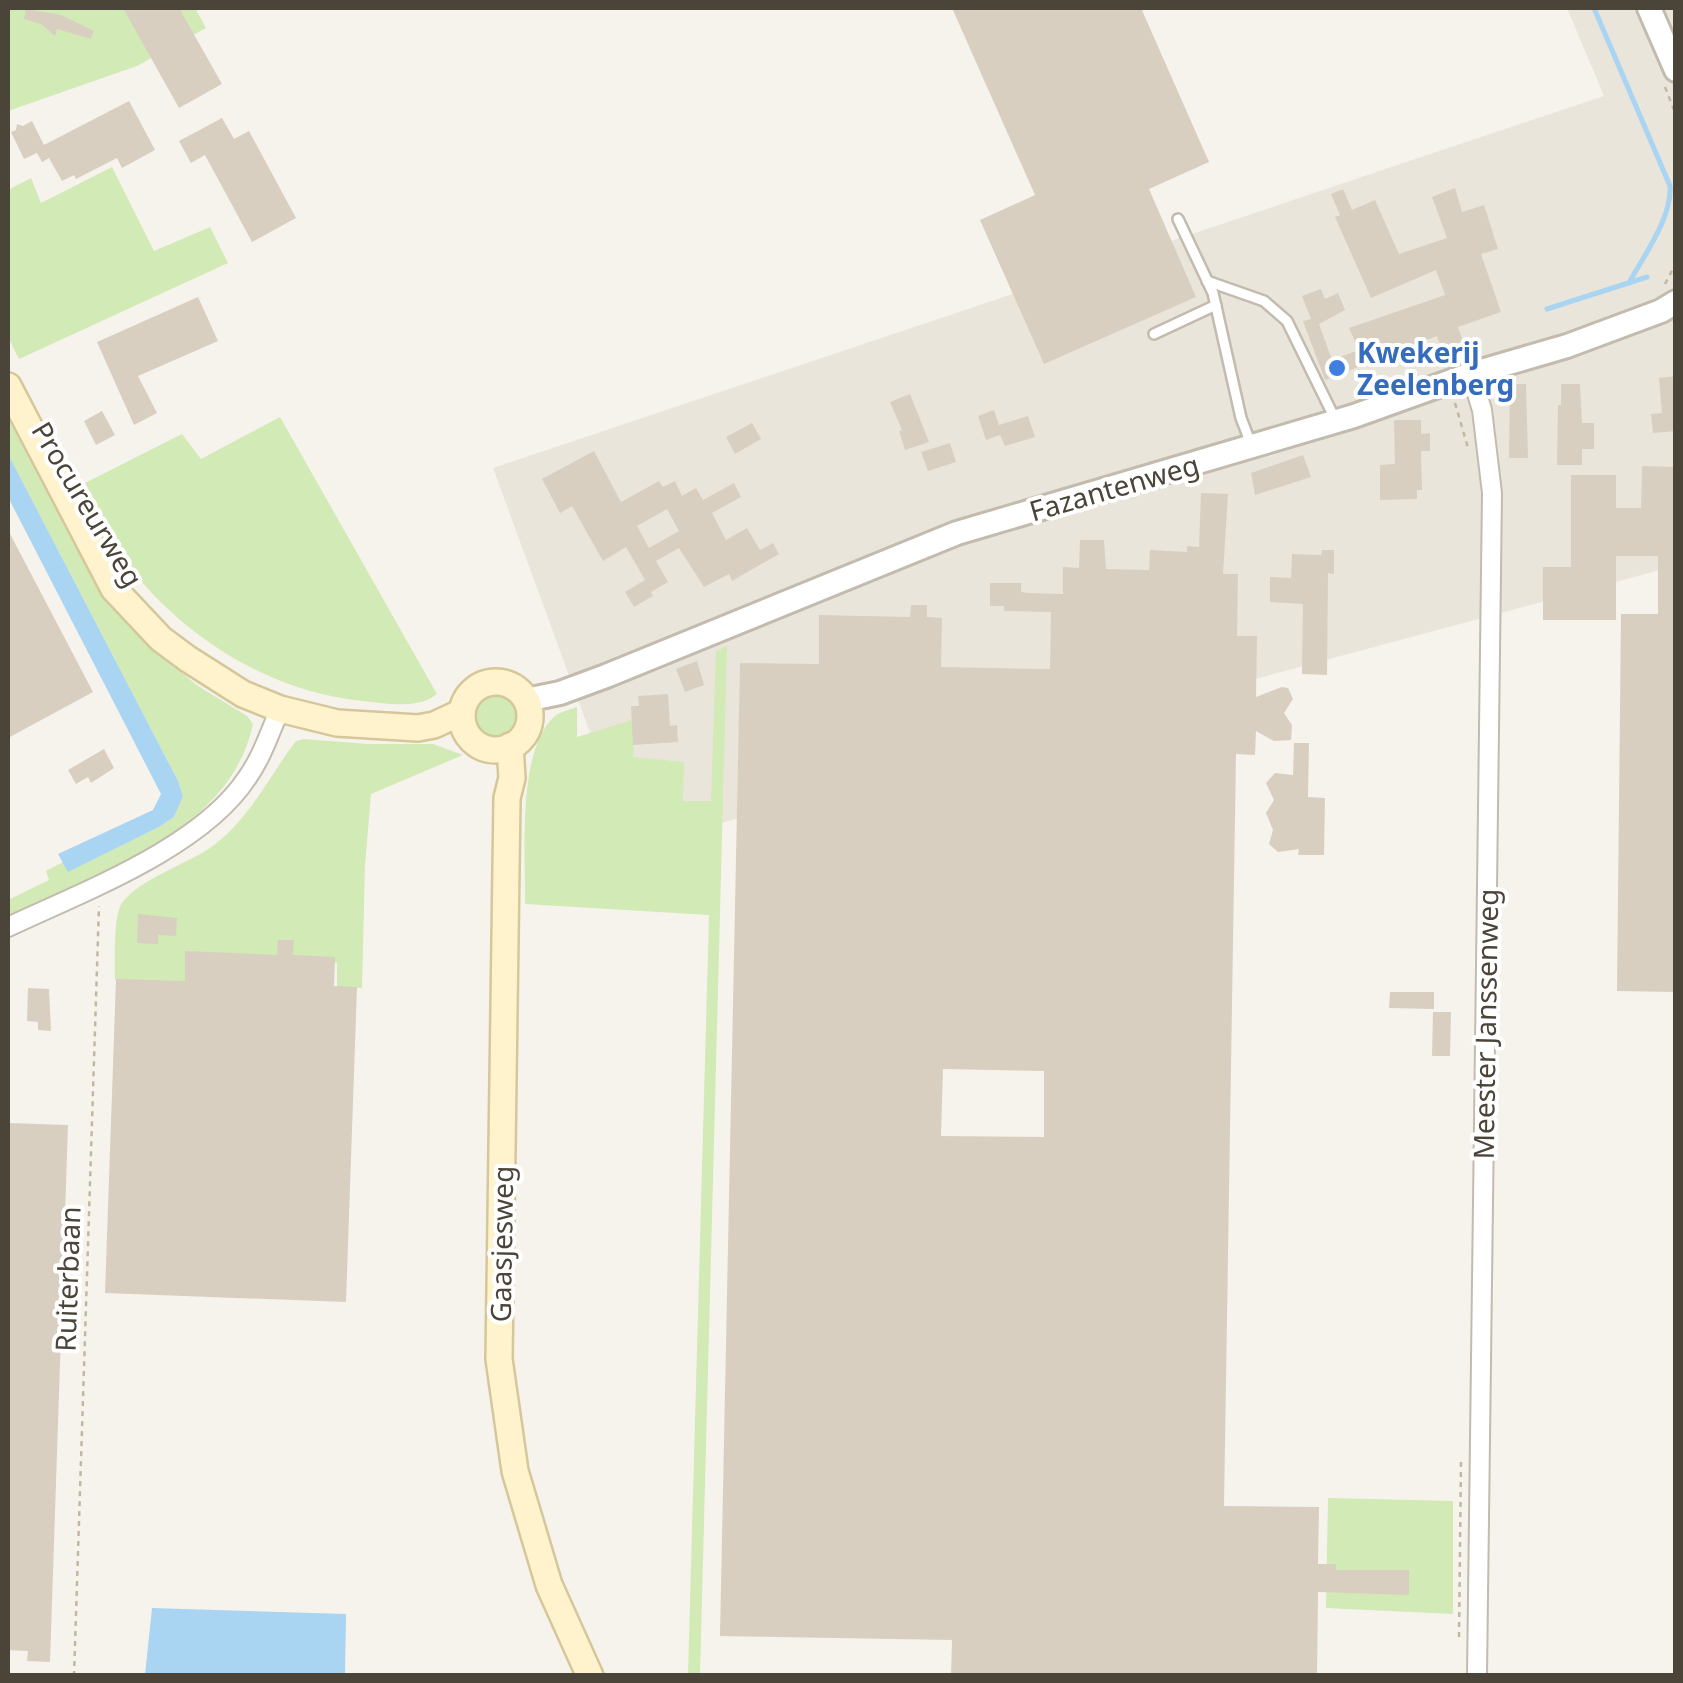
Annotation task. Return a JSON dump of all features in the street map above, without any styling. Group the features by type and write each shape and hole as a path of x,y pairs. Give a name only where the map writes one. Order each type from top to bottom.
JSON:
{"main road":[{"name":"Procureurweg","path":"8,386 114,589 161,639 188,659 244,694 280,709"},
{"path":"487,682 513,686 528,708 524,734 501,748 476,743 463,722 473,690 487,682"},
{"path":"280,709 337,724 391,728 463,722"},
{"name":"Gaasjesweg","path":"501,748 508,798 498,1360 520,1490 549,1585 590,1676"}],"street":[{"path":"1648,8 1676,70"},
{"name":"Fazantenweg","path":"528,708 547,706 560,693 957,533 1337,422 1471,374 1567,346 1676,302"},
{"name":"Meester Janssenweg","path":"1471,374 1482,410 1492,493 1477,1676"},
{"path":"8,927 184,839 229,801 246,780 280,709"}],"lane":[{"path":"1178,219 1216,305 1241,418 1252,447"},
{"path":"1207,281 1264,301 1287,321 1337,422"},
{"path":"1154,334 1216,305"}],"path":[{"path":"1447,382 1468,450"},
{"name":"Ruiterbaan","path":"74,1676 100,884"}],"shaded area":[{"path":"1567,8 1675,8 1675,566 632,847 493,468 1604,96"}],"green space":[{"path":"8,8 195,8 206,28 137,66 8,111"},
{"path":"112,167 154,251 210,227 228,263 19,359 8,337 8,190 31,178 41,203"},
{"path":"8,404 118,606 144,642 253,724 240,761 218,794 189,822 118,867 8,920 8,900 49,880 46,871 63,862 69,871 159,827 174,817 183,796 8,454"},
{"path":"280,417 437,694 429,699 401,704 328,696 263,673 232,657 175,616 128,565 110,536 85,483 182,434 201,459"},
{"path":"727,646 700,1675 688,1675 709,915 525,904 526,804 534,753 543,732 555,716 577,707 577,737 635,719 633,757 684,762 683,801 711,801 716,651"},
{"path":"497,695 512,701 518,716 512,731 497,737 482,731 476,716 482,701"},
{"path":"296,741 433,744 463,755 371,794 362,988 337,987 337,963 188,956 186,983 115,980 116,928 122,903 140,886 204,852 227,834"},
{"path":"1328,1498 1453,1501 1453,1614 1326,1608"}],"water":[{"path":"8,454 183,796 174,817 159,827 68,872 58,854 153,810 161,794 8,497"},
{"path":"152,1608 346,1614 345,1675 145,1675"}],"building":[{"path":"123,8 179,8 222,84 179,108"},
{"path":"952,8 1141,8 1209,162 1149,189 1196,297 1044,364 980,220 1035,195"},
{"path":"26,9 61,15 94,31 91,39 57,29 55,36 41,24 24,19"},
{"path":"129,101 155,150 122,168 117,158 76,179 74,175 62,181 49,158 42,162 37,153 24,159 11,132 17,124 23,126 32,121 44,145"},
{"path":"222,118 234,139 249,131 296,218 252,242 205,155 191,163 179,141"},
{"path":"1455,188 1462,212 1484,205 1498,249 1481,254 1501,312 1458,327 1463,342 1441,349 1437,336 1325,380 1303,321 1311,319 1302,296 1321,289 1325,299 1338,293 1345,310 1319,324 1332,360 1359,350 1349,328 1445,295 1436,270 1371,298 1335,217 1340,215 1331,194 1343,189 1352,210 1375,200 1399,254 1447,238 1432,197"},
{"path":"198,297 218,341 138,376 157,413 134,425 97,342"},
{"path":"1676,376 1676,431 1653,433 1651,414 1662,413 1659,378"},
{"path":"1510,384 1526,384 1528,458 1509,458"},
{"path":"1561,384 1580,384 1582,423 1594,423 1594,449 1582,449 1582,465 1557,465"},
{"path":"910,394 929,442 905,450 899,431 902,430 890,402"},
{"path":"994,410 999,425 1028,416 1035,437 1005,446 1000,435 986,440 978,416"},
{"path":"102,411 115,435 96,445 84,421"},
{"path":"1394,420 1421,420 1421,434 1430,433 1430,451 1421,451 1422,490 1417,490 1417,499 1380,500 1380,465 1395,464"},
{"path":"752,423 761,439 735,454 726,437"},
{"path":"950,443 956,462 928,471 921,452"},
{"path":"594,451 621,502 659,481 663,487 675,481 682,496 696,488 703,500 734,483 741,497 712,513 726,540 747,528 760,550 773,543 779,554 732,581 729,574 704,587 679,548 656,561 668,582 634,607 625,592 645,580 626,547 603,561 572,506 560,513 542,479","holes":["667,509 679,531 649,548 637,526"]},
{"path":"1303,455 1311,477 1255,495 1251,473"},
{"path":"1642,466 1676,467 1676,992 1617,991 1621,614 1658,614 1658,556 1616,556 1616,620 1543,620 1543,567 1571,567 1571,475 1616,475 1616,508 1641,508"},
{"path":"1201,493 1228,494 1223,574 1238,574 1237,636 1257,636 1256,697 1282,687 1288,688 1293,699 1284,713 1292,725 1291,740 1274,741 1256,731 1255,755 1236,754 1224,1506 1319,1507 1318,1564 1336,1564 1336,1570 1409,1570 1409,1595 1318,1592 1317,1676 951,1676 952,1640 720,1636 740,663 819,664 819,615 910,617 911,605 927,605 927,617 942,618 941,667 1050,669 1051,612 1004,611 1004,606 990,606 990,583 1021,583 1021,592 1063,594 1063,567 1079,568 1080,540 1104,540 1106,569 1149,570 1150,550 1187,552 1187,546 1199,547","holes":["943,1069 1044,1071 1044,1137 941,1136"]},
{"path":"8,530 93,692 8,738"},
{"path":"1322,550 1334,550 1334,574 1328,573 1327,675 1302,674 1303,604 1270,602 1270,577 1291,578 1292,554 1321,555"},
{"path":"697,661 704,685 685,692 676,669"},
{"path":"668,694 670,726 677,725 678,742 633,745 631,706 639,706 638,696"},
{"path":"1294,743 1309,743 1308,797 1325,798 1324,855 1298,855 1299,849 1278,852 1269,844 1273,830 1266,813 1274,800 1266,783 1275,773 1293,775"},
{"path":"104,749 114,768 91,783 88,777 76,784 68,770"},
{"path":"138,914 177,918 176,936 158,935 158,944 137,943"},
{"path":"278,940 294,940 293,955 335,957 334,986 357,987 346,1302 105,1293 116,979 185,981 185,951 277,955"},
{"path":"28,988 49,989 51,1031 38,1030 38,1022 27,1021"},
{"path":"1390,992 1434,992 1434,1009 1389,1008"},
{"path":"1433,1012 1451,1012 1450,1056 1432,1056"},
{"path":"8,1123 68,1125 50,1662 27,1661 28,1651 8,1650"}],"waterway":[{"path":"1594,8 1670,186 1662,223 1629,283"},
{"path":"1547,309 1647,277"}],"place":[{"name":"Kwekerij Zeelenberg","path":"1337,368"}]}
